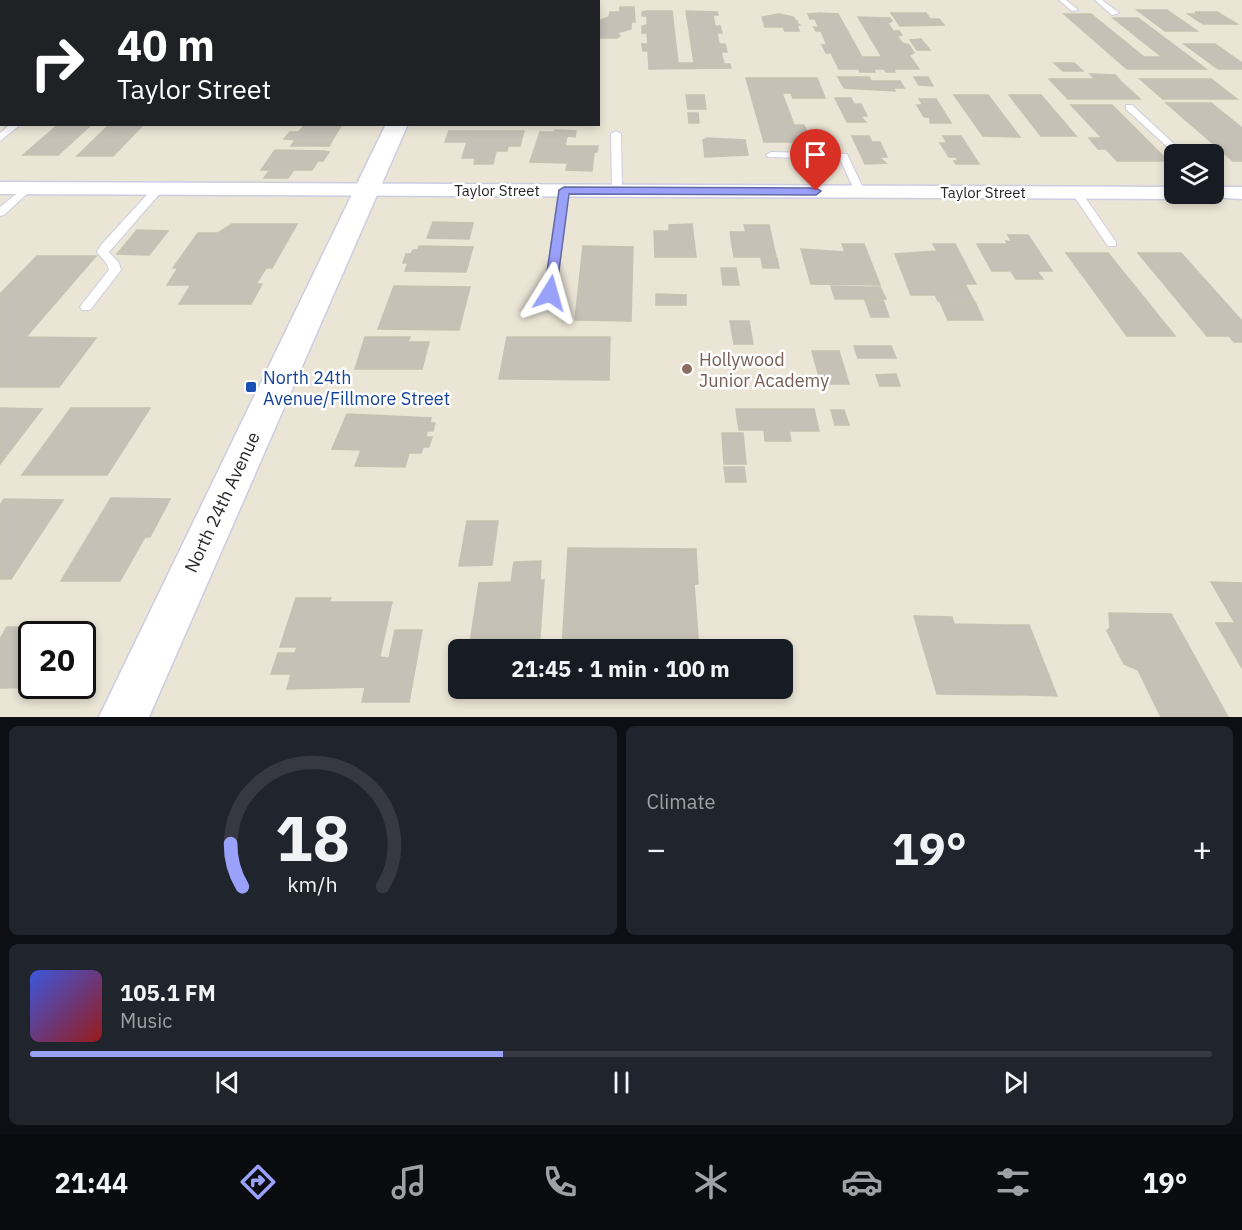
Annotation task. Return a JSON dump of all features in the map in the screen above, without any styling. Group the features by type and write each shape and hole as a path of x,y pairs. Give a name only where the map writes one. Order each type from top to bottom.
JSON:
{"street":[{"name":"North 24th Avenue","path":"124,717 396,126"},
{"name":"Taylor Street","path":"0,188 1164,193"},
{"path":"1224,192 1242,193"}],"lane":[{"path":"1062,0 1074,10"},
{"path":"1098,0 1115,13"},
{"path":"1129,107 1169,144"},
{"path":"0,138 15,126"},
{"path":"616,134 617,191"},
{"path":"771,155 844,156 860,192"},
{"path":"0,213 26,189"},
{"path":"86,307 115,270 113,263 103,252 107,244 158,189"},
{"path":"550,293 564,190"},
{"path":"1076,192 1112,244"}],"building":[{"path":"620,7 634,7 635,22 631,22 631,29 617,33 620,36 617,38 600,38 600,20 609,17 610,12 620,12"},
{"path":"1137,10 1167,10 1197,31 1165,31"},
{"path":"672,11 678,63 694,63 686,11 717,12 718,15 713,15 715,26 720,26 722,33 717,33 719,44 725,44 727,52 721,52 724,64 730,64 731,68 649,69 648,51 643,51 642,44 648,44 647,33 642,33 642,26 647,25 647,16 642,16 642,12"},
{"path":"1195,12 1217,12 1237,24 1203,24 1188,14 1199,14"},
{"path":"891,13 926,13 930,19 939,19 944,25 900,26"},
{"path":"779,14 793,17 798,21 796,22 800,25 797,25 799,31 785,31 783,27 765,27 762,17"},
{"path":"808,14 838,14 862,57 882,57 858,17 890,18 892,21 888,23 893,31 899,31 902,35 897,36 902,43 909,45 914,53 909,55 919,69 894,69 895,72 886,72 884,69 874,69 875,72 860,72 859,69 839,69 831,53 826,53 822,45 827,45 821,31 816,31 814,27 819,28 815,19 810,19"},
{"path":"1064,14 1091,14 1144,57 1162,57 1113,18 1138,18 1206,69 1127,69"},
{"path":"921,39 930,50 917,50 910,40"},
{"path":"1184,44 1215,44 1242,63 1242,69 1218,69"},
{"path":"1054,63 1074,63 1083,71 1063,71"},
{"path":"1090,74 1115,75 1119,79 1094,78"},
{"path":"838,77 869,77 871,81 900,81 904,88 893,88 895,91 844,88"},
{"path":"914,77 928,77 933,86 919,85"},
{"path":"746,78 817,78 825,98 793,98 791,93 782,93 794,125 804,125 811,142 764,142"},
{"path":"1049,79 1118,79 1140,99 1068,99"},
{"path":"1140,79 1211,79 1237,99 1163,99"},
{"path":"686,95 704,95 706,109 688,109"},
{"path":"954,95 988,95 1020,137 983,136"},
{"path":"1009,95 1041,95 1076,136 1041,136"},
{"path":"835,98 851,98 854,104 861,104 867,116 860,116 866,122 847,122"},
{"path":"919,99 936,99 951,123 930,123 930,117 924,117 917,105 923,105"},
{"path":"1166,103 1211,103 1242,128 1242,161 1233,161 1224,153 1224,144 1213,144"},
{"path":"1071,105 1112,105 1164,157 1164,161 1117,161 1106,149 1098,149 1089,138 1102,138"},
{"path":"688,113 698,113 699,123 689,123"},
{"path":"57,126 90,126 58,155 23,155"},
{"path":"108,126 142,126 113,156 77,156"},
{"path":"304,126 341,126 329,146 291,146 295,140 284,139 290,132 298,132"},
{"path":"555,130 576,131 575,137 567,136 565,146 598,146 597,152 570,152 568,163 530,162 540,132 555,132"},
{"path":"449,131 524,131 520,146 508,146 507,151 496,151 493,164 474,164 475,158 462,158 467,142 445,142"},
{"path":"852,136 869,136 872,142 880,142 887,157 879,157 886,163 865,164"},
{"path":"943,136 961,136 979,164 956,164 954,161 958,161 956,157 949,157 940,143 947,143"},
{"path":"707,138 745,140 748,155 705,157 703,140"},
{"path":"275,150 329,152 323,161 318,161 312,170 261,170"},
{"path":"570,152 594,152 592,171 566,170"},
{"path":"269,171 293,171 288,178 264,178"},
{"path":"433,222 473,223 469,239 427,238"},
{"path":"232,224 297,224 272,268 266,268 256,284 262,284 251,304 179,304 191,285 167,285 178,268 173,268 198,233 218,233"},
{"path":"692,224 696,257 655,257 654,231 669,231 669,225"},
{"path":"744,225 769,225 776,257 734,257 730,232 746,232"},
{"path":"137,230 168,231 149,255 117,254"},
{"path":"1008,235 1028,235 1052,271 1037,271 1043,279 1016,279 1011,271 992,271 977,244 1007,244 1006,241 1012,242"},
{"path":"842,244 864,244 880,285 811,284 801,249 845,252"},
{"path":"933,244 955,244 976,284 965,284 974,301 938,301 935,295 911,295 895,254 937,251"},
{"path":"419,246 473,247 466,272 405,271 408,263 403,263 406,254 418,250"},
{"path":"583,246 633,247 631,321 575,320"},
{"path":"1066,253 1108,253 1175,336 1127,336"},
{"path":"1138,253 1181,253 1242,321 1242,342 1234,342 1229,336 1207,336"},
{"path":"37,256 96,256 26,337 96,338 59,387 0,387 0,294"},
{"path":"761,258 777,258 779,268 763,268"},
{"path":"721,268 736,268 739,285 723,285"},
{"path":"394,286 470,287 459,330 378,329"},
{"path":"831,286 863,287 868,299 835,299"},
{"path":"863,287 880,287 886,299 868,299"},
{"path":"656,294 686,295 686,305 656,305"},
{"path":"865,300 883,300 889,317 871,317"},
{"path":"940,302 975,302 983,320 948,320"},
{"path":"730,321 749,321 753,344 734,344"},
{"path":"365,337 410,337 408,342 429,342 422,369 355,369"},
{"path":"507,337 610,337 609,380 499,379"},
{"path":"854,346 891,346 896,358 858,358"},
{"path":"812,351 839,351 849,384 821,384"},
{"path":"896,374 900,386 880,386 876,375"},
{"path":"0,408 42,409 0,464"},
{"path":"71,408 150,408 107,475 22,475"},
{"path":"736,409 814,409 819,431 789,431 791,441 765,441 764,430 739,430"},
{"path":"831,410 844,410 849,425 835,425"},
{"path":"347,414 431,418 430,423 435,423 433,431 427,431 426,437 432,437 429,447 423,447 421,453 409,453 405,467 355,466 361,450 332,449"},
{"path":"722,433 743,433 746,464 724,464"},
{"path":"724,467 744,467 746,482 726,482"},
{"path":"111,498 170,499 150,537 145,537 120,581 61,581"},
{"path":"4,499 63,500 11,579 0,579 0,505"},
{"path":"467,521 498,521 492,565 459,566"},
{"path":"568,548 696,549 698,584 694,584 698,639 563,639"},
{"path":"541,561 540,580 544,580 540,639 471,639 479,583 511,582 514,562"},
{"path":"1211,582 1242,583 1242,623 1235,623"},
{"path":"296,598 331,598 329,602 392,602 373,687 287,689 291,674 271,674 278,653 295,653 297,647 280,647"},
{"path":"1109,613 1171,614 1228,717 1161,717 1138,670 1124,664 1107,631 1110,628"},
{"path":"914,616 952,617 954,624 1003,625 1029,695 937,694"},
{"path":"1216,623 1242,623 1242,668"},
{"path":"1003,625 1029,625 1057,696 1029,695"},
{"path":"7,627 18,627 18,688 0,688 0,639"},
{"path":"395,630 422,630 409,702 362,702 365,688 373,687 379,657 389,658"}],"place":[{"name":"Hollywood Junior Academy","path":"687,369"},
{"name":"North 24th Avenue/Fillmore Street","path":"251,387"}],"route":[{"path":"550,293 564,190 816,191"}]}
